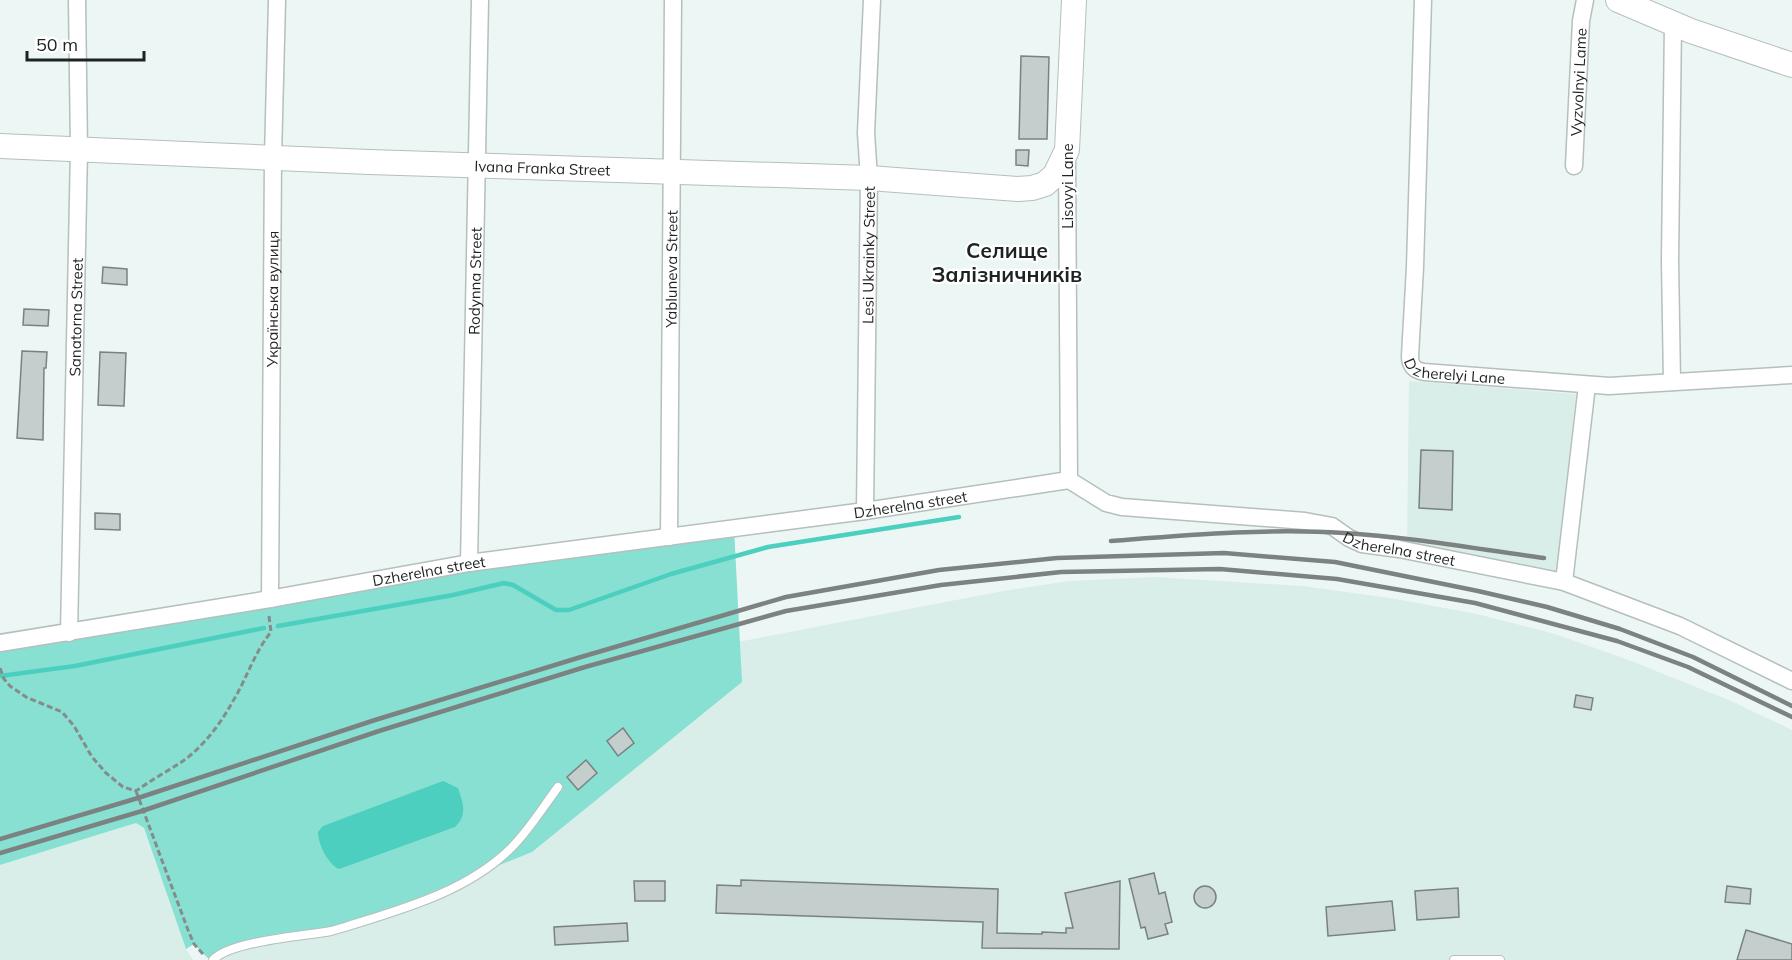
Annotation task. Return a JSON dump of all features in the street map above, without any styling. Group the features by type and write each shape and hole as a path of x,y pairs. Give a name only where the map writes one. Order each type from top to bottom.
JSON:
{"street":[{"name":"Sanatorna Street","path":"69,633 79,150 77,0"},
{"name":"Українська вулиця","path":"270,599 273,157 277,0"},
{"name":"Rodynna Street","path":"469,563 480,0"},
{"name":"Yabluneva Street","path":"669,537 674,0"},
{"name":"Lesi Ukrainky Street","path":"865,511 869,178 866,134 872,0"},
{"name":"Lisovyi Lane","path":"1069,480 1066,150 1074,0"},
{"name":"Dzherelyi Lane","path":"1423,0 1410,363 1417,371 1587,385 1792,375"},
{"name":"Vyzvolnyi Lame","path":"1574,166 1581,21 1585,0"},
{"path":"1618,0 1672,23 1792,66"},
{"path":"1672,23 1670,261 1672,382"},
{"name":"Ivana Franka Street","path":"0,146 869,178 1018,189 1045,184 1055,175 1066,150"},
{"path":"1564,582 1587,385"},
{"name":"Dzherelna street","path":"0,643 270,599 469,563 865,511 1069,480 1106,503 1122,507 1305,521 1332,526 1362,544 1564,582 1680,626 1792,681"}],"lane":[{"path":"212,960 223,951 239,946 345,927 429,898 468,880 493,865 512,848 558,787"},
{"path":"1455,960 1500,960"}],"path":[{"path":"136,791 183,760 198,748 215,729 233,701 258,648 271,632 270,599"},
{"path":"1,670 10,686 26,697 62,712 74,726 92,758 106,773 123,787 136,791"},
{"path":"136,791 191,937 201,953 212,960"}],"shaded area":[{"path":"1409,381 1576,394 1556,574 1407,544"},
{"path":"734,528 742,682 532,852 345,927 239,946 210,960 194,944 186,949 144,828 136,823 0,865 0,643"},
{"path":"1154,577 1303,586 1390,598 1477,614 1555,634 1626,659 1731,701 1792,730 1792,960 210,960 201,953 727,644 1003,591 1069,581"},
{"path":"443,781 458,788 461,799 462,818 455,827 339,869 328,858 318,837 318,832 323,826"},
{"path":"136,823 144,828 186,949 193,960 0,960 0,865"}],"building":[{"path":"1021,56 1049,57 1047,139 1019,139"},
{"path":"1016,150 1029,150 1028,166 1016,165"},
{"path":"103,267 127,269 127,285 102,283"},
{"path":"24,309 49,310 48,326 23,325"},
{"path":"22,351 47,352 46,368 44,368 43,440 17,438"},
{"path":"100,352 126,353 124,406 98,405"},
{"path":"1421,450 1453,451 1452,510 1419,508"},
{"path":"95,513 120,514 120,530 95,529"},
{"path":"1576,695 1593,698 1591,710 1574,707"},
{"path":"623,728 634,743 618,756 607,741"},
{"path":"586,760 597,773 578,790 567,777"},
{"path":"1154,873 1159,894 1165,892 1172,922 1165,924 1168,934 1148,939 1145,927 1141,928 1129,879"},
{"path":"741,880 998,889 997,933 1042,934 1042,932 1066,933 1066,928 1073,928 1065,893 1120,881 1119,949 982,948 983,922 716,913 717,885 741,886"},
{"path":"634,881 665,881 665,901 635,901"},
{"path":"1205,886 1213,889 1216,897 1213,905 1205,908 1197,905 1194,897 1197,889"},
{"path":"1727,886 1751,889 1750,904 1725,902"},
{"path":"1458,888 1459,917 1417,920 1415,891"},
{"path":"1392,901 1395,930 1328,936 1326,907"},
{"path":"627,923 628,941 555,945 554,927"},
{"path":"1746,930 1792,944 1792,960 1737,960"}],"waterway":[{"path":"278,626 453,595 504,583 513,585 556,610 569,610 671,574 768,547 959,517"},
{"path":"0,676 75,666 264,628"}],"railway":[{"path":"1111,541 1227,533 1286,531 1344,533 1394,537 1544,558"},
{"path":"0,839 138,798 375,720 786,597 939,570 1057,558 1224,553 1335,562 1547,607 1620,629 1693,657 1792,706"},
{"path":"0,853 142,811 379,731 585,667 786,611 941,585 1061,572 1220,569 1337,579 1475,603 1617,641 1688,667 1792,717"}],"district":[{"name":"Селище Залізничників","path":"1007,262"}]}
